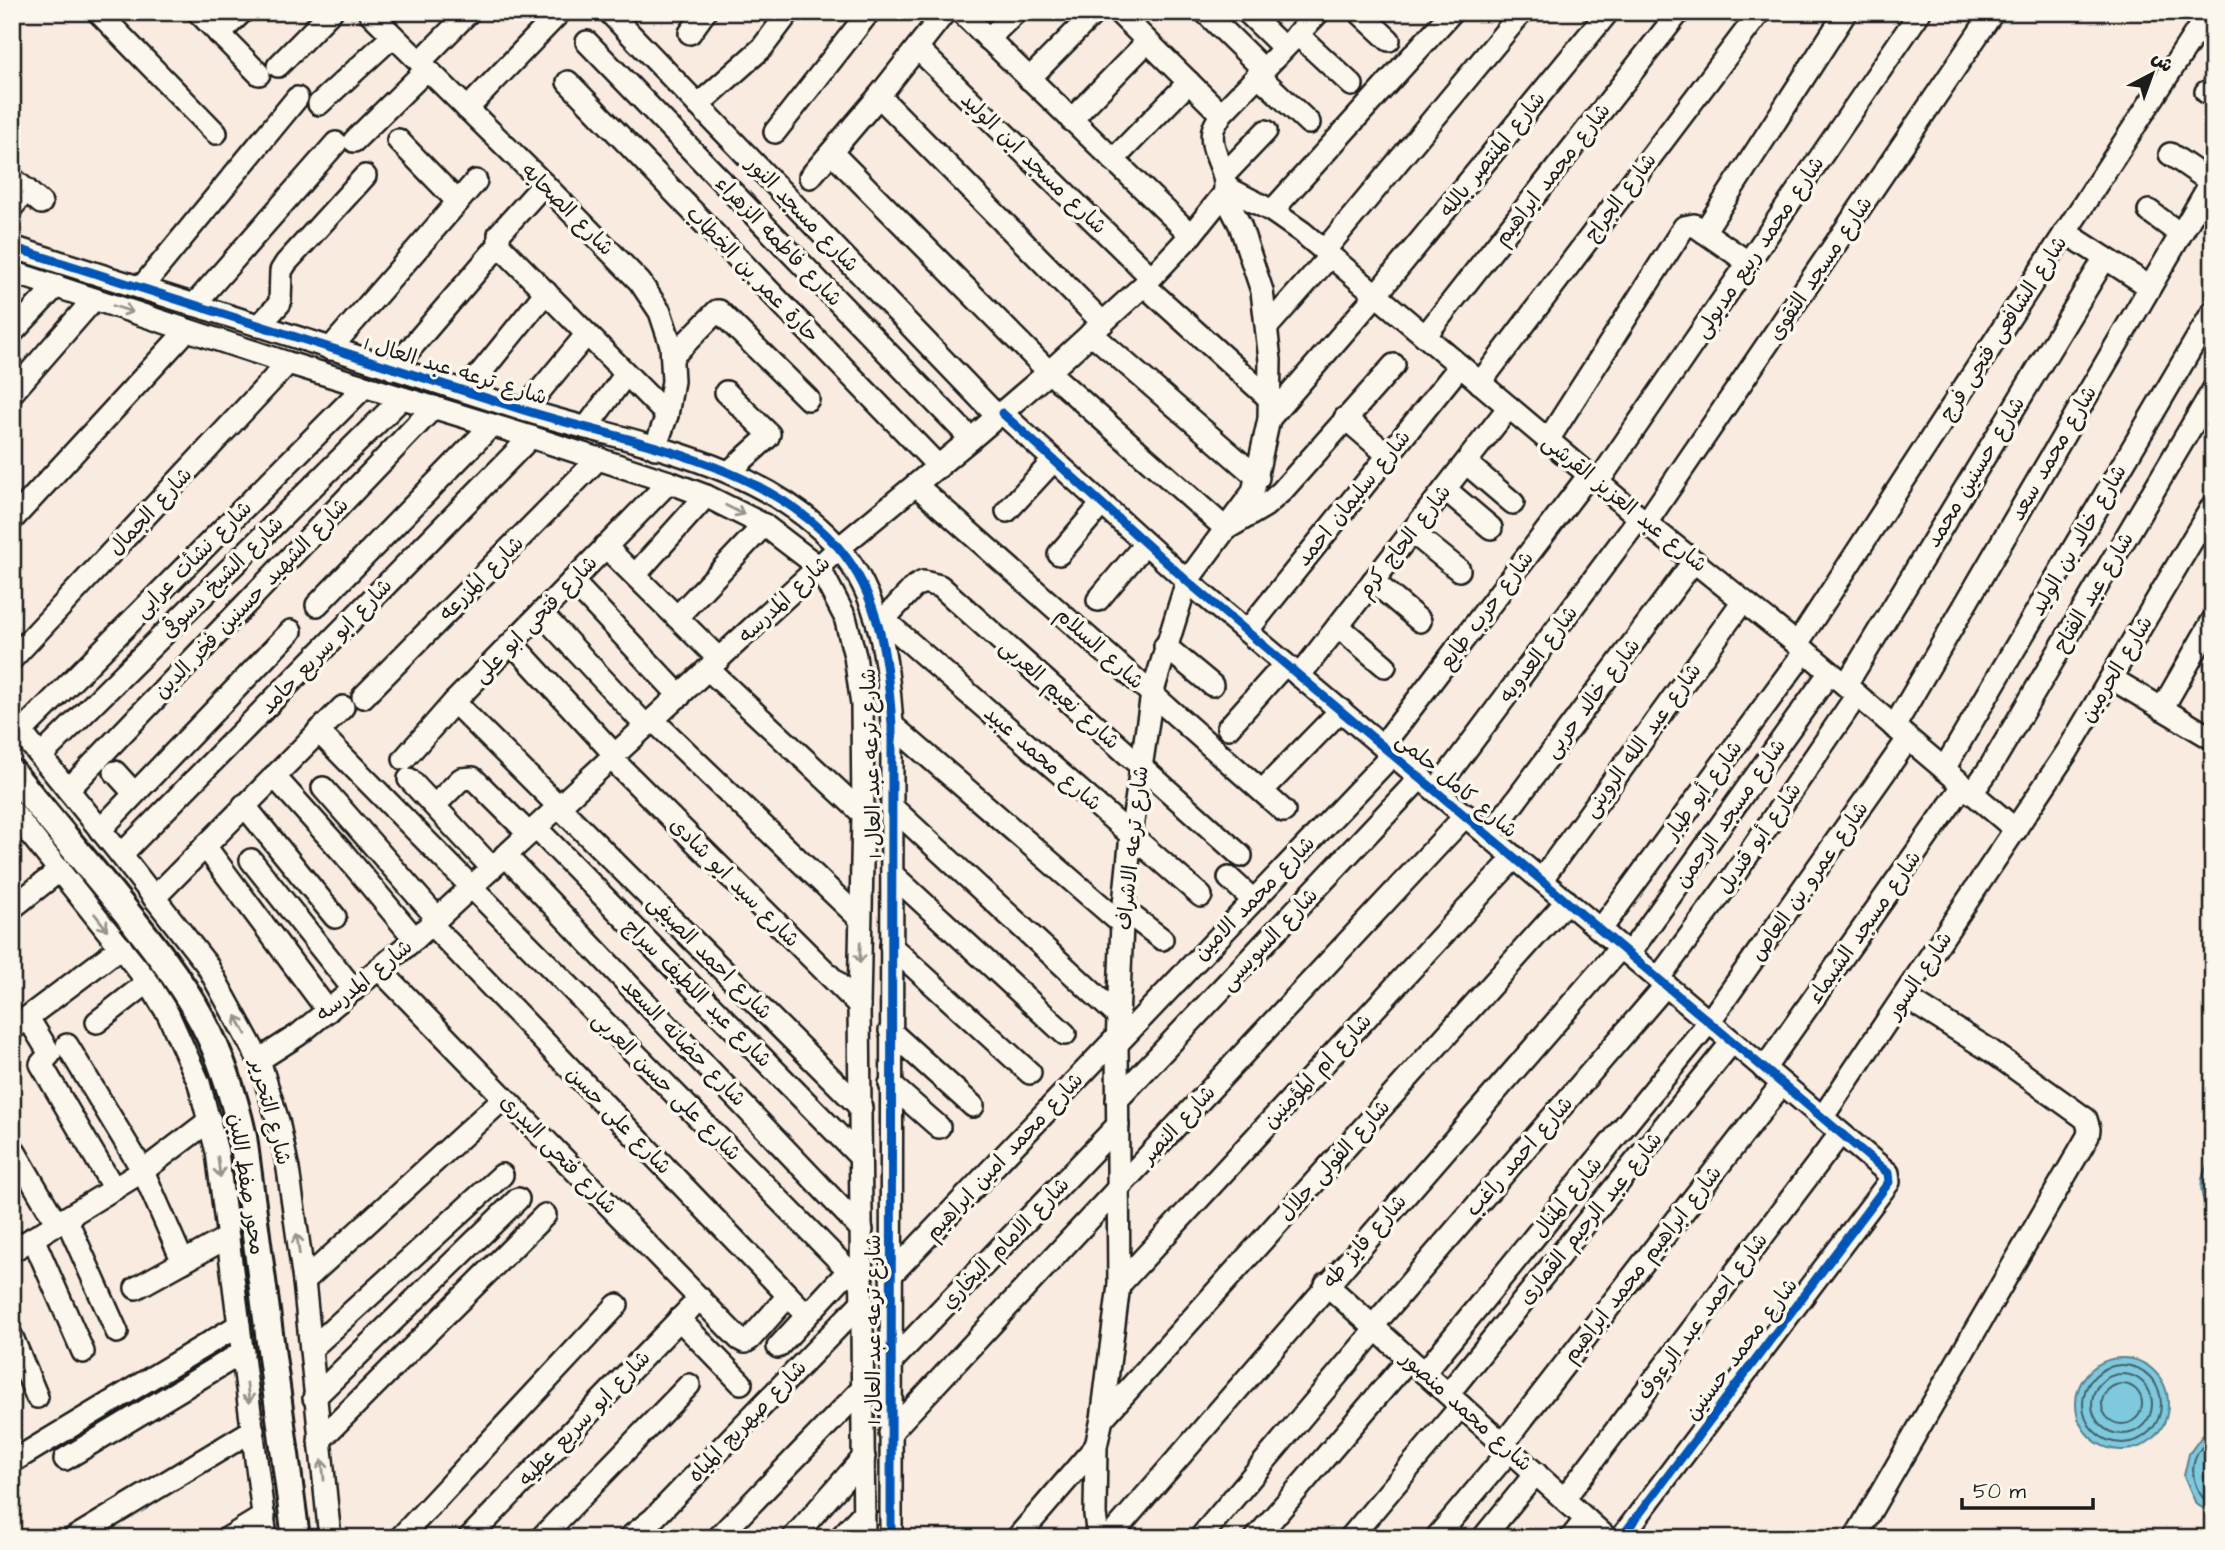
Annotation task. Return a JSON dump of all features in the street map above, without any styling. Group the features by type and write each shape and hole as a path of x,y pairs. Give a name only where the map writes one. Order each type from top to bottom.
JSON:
{"main road":[{"name":"محور صفط اللبن","path":"12,773 135,923 174,976 203,1022 220,1058 234,1097 243,1137 296,1538"},
{"name":"محور صفط اللبن","path":"13,807 129,930 175,993 210,1065 232,1140 284,1538"}],"street":[{"path":"98,12 216,133"},
{"path":"198,12 219,34 268,70 331,12"},
{"path":"219,34 242,12"},
{"path":"194,305 345,142 423,66 469,12"},
{"path":"467,109 560,12"},
{"name":"شارع مسجد النور","path":"608,12 1000,415"},
{"path":"690,33 705,12"},
{"path":"698,105 762,48 789,12"},
{"path":"775,132 869,12"},
{"path":"810,177 879,96 945,12"},
{"path":"961,12 1191,235"},
{"path":"988,39 1016,12"},
{"path":"1029,79 1095,12"},
{"path":"1118,12 1221,114"},
{"path":"1205,12 1309,123"},
{"path":"1247,12 1352,85"},
{"path":"1225,185 1213,145 1213,130 1221,114 1319,12"},
{"path":"1359,12 1389,40"},
{"path":"1272,211 1452,12"},
{"path":"1268,326 1522,12"},
{"name":"شارع المنتصر بالله","path":"1270,409 1376,295 1608,12"},
{"name":"شارع محمد ابراهيم","path":"1425,336 1679,12"},
{"name":"شارع الجراج","path":"1480,383 1760,12"},
{"path":"1548,440 1681,231 1696,228 1846,12"},
{"name":"شارع محمد ربيع مدبولى","path":"1594,478 1749,263 1920,12"},
{"name":"شارع مسجد التقوى","path":"1643,520 1993,12"},
{"name":"شارع الشافعى فتحى فرج","path":"1801,647 2065,232 2209,12"},
{"name":"شارع الصحابه","path":"375,14 393,36 640,282 660,312 671,345 673,380 667,415 655,448"},
{"path":"319,104 393,36"},
{"name":"شارع فاطمه الزهراء","path":"587,42 971,439"},
{"path":"1071,120 1147,42"},
{"name":"شارع مسجد ابن الوليد","path":"917,48 1148,281 1270,409"},
{"name":"حارة عمر بن الخطاب","path":"568,82 939,467"},
{"path":"1113,160 1189,82"},
{"path":"879,96 1097,328 1258,478"},
{"path":"141,288 298,98"},
{"name":"شارع المدرسه","path":"259,1060 328,1011 428,927 839,548 1000,415 1148,281 1191,235 1266,131"},
{"path":"398,140 458,201"},
{"path":"832,153 1049,372 1226,529 1265,506 1282,491 1394,365"},
{"path":"2170,154 2212,180"},
{"path":"259,326 280,303 281,271 286,263 365,176"},
{"name":"شارع محمد سعد","path":"1901,733 2212,180"},
{"path":"330,349 476,181"},
{"path":"393,369 499,245 499,234 544,184"},
{"name":"شارع عبد العزيز القرشى","path":"1225,185 1272,211 1327,254 1643,520 1801,647 2016,830"},
{"name":"شارع ترعه الاشراف","path":"1097,1538 1096,1446 1102,1419 1119,1285 1117,1032 1123,917 1130,835 1140,768 1152,694 1187,581 1254,492 1270,409 1268,326 1262,291 1225,185"},
{"path":"12,207 27,190"},
{"path":"2148,211 2180,234"},
{"path":"1696,228 1749,263"},
{"path":"2065,232 2150,287"},
{"path":"499,245 667,415"},
{"name":"شارع ترعه عبد العال 1","path":"12,247 393,369 729,472 754,483 789,505 839,548 881,623 892,724 891,1538"},
{"name":"شارع حسنين محمد","path":"1844,684 2105,258"},
{"name":"شارع ترعه عبد العال 1","path":"12,272 288,363 531,436 669,482 706,496 764,525 819,567 845,617 855,656 862,705 859,1005 862,1230 858,1285 864,1397 864,1538"},
{"path":"12,333 56,286"},
{"path":"466,391 546,292"},
{"path":"12,393 94,299"},
{"name":"شارع خالد بن الوليد","path":"1944,769 2213,310"},
{"path":"672,357 719,311 808,399"},
{"path":"12,520 187,330"},
{"path":"524,410 587,334"},
{"name":"شارع الجمال","path":"12,659 288,363"},
{"name":"شارع سليمان احمد","path":"1247,631 1460,366"},
{"path":"586,428 626,374"},
{"name":"شارع نشأت عرابى","path":"16,727 365,386"},
{"name":"شارع عبد الفتاح","path":"1968,789 1989,769 2213,390"},
{"path":"726,392 769,434 729,472"},
{"name":"شارع الشيخ دسوقى","path":"41,756 402,398"},
{"name":"شارع الشهيد حسنين فخر الدين","path":"68,790 434,407"},
{"name":"شارع الحاج كرم","path":"1228,728 1338,626 1509,407"},
{"name":"شارع كامل حلمى","path":"1000,415 1054,460 1187,581 1885,1170 1889,1182"},
{"path":"1346,418 1388,456"},
{"path":"317,605 492,425"},
{"name":"شارع ابو سريع حامد","path":"121,855 531,436"},
{"path":"626,467 632,442"},
{"name":"شارع المزرعه","path":"363,697 599,458"},
{"path":"1007,511 1054,460"},
{"path":"1466,463 1513,503"},
{"name":"شارع حرب طايع","path":"1388,750 1594,478"},
{"name":"شارع فتحى ابو على","path":"407,769 454,702 669,482"},
{"name":"شارع السلام","path":"916,485 1284,811"},
{"path":"1445,489 1491,528"},
{"path":"635,575 706,496"},
{"path":"1059,554 1102,504"},
{"name":"شارع الحرمين","path":"2016,830 2111,678 2213,505"},
{"name":"شارع العدويه","path":"1429,784 1643,520"},
{"path":"677,617 764,525"},
{"path":"1412,531 1459,570"},
{"path":"1098,600 1145,544"},
{"path":"606,546 677,617 714,664 863,814"},
{"name":"شارع خالد حربى","path":"1490,835 1694,561"},
{"path":"572,581 680,696"},
{"path":"1373,581 1420,621"},
{"name":"شارع نعيم العربى","path":"881,623 914,587 923,582 940,586 1241,856"},
{"name":"شارع عبد الله الروينى","path":"1542,880 1743,601"},
{"path":"541,613 650,723 860,919"},
{"path":"2162,709 2213,620"},
{"name":"شارع محمد عبيد","path":"881,623 1201,896"},
{"path":"1338,626 1385,666"},
{"path":"100,830 291,631"},
{"name":"شارع سيد ابو شادى","path":"512,643 613,757 859,1005"},
{"path":"1165,646 1212,685"},
{"name":"شارع أبو طيار","path":"1601,929 1801,647"},
{"path":"2111,678 2213,738"},
{"name":"شارع مسجد الرحمن","path":"1625,951 1844,684"},
{"name":"شارع أبو قنديل","path":"1662,982 1735,874 1844,684"},
{"name":"شارع احمد الصيفى","path":"454,702 860,1108"},
{"path":"154,898 343,707"},
{"path":"1262,791 1341,710"},
{"path":"892,724 1123,917 1162,939"},
{"name":"شارع التحرير","path":"16,727 121,855 206,965 259,1060 278,1121 288,1169 304,1281 330,1538"},
{"name":"شارع على حسن العربى","path":"318,731 858,1285"},
{"name":"شارع عمرو بن العاص","path":"1709,1022 1901,733"},
{"name":"شارع محمد الامين","path":"1117,1032 1252,899 1388,750"},
{"name":"شارع حضانه السعد","path":"407,769 862,1230"},
{"path":"115,772 134,793"},
{"path":"274,776 345,855 428,927"},
{"name":"شارع عبد اللطيف سراج","path":"443,797 461,779 473,778 532,831 860,1157"},
{"name":"شارع السويسى","path":"1117,1100 1429,784"},
{"path":"323,788 428,927"},
{"name":"شارع مسجد الشيماء","path":"1764,1069 1968,789"},
{"path":"244,805 335,917"},
{"path":"13,807 148,982 185,1048 210,1120 217,1152 266,1538"},
{"path":"891,807 1117,1032"},
{"name":"شارع النصر","path":"890,1433 1466,815"},
{"name":"شارع السور","path":"1822,1118 2016,830"},
{"path":"205,846 328,1011"},
{"name":"شارع ام المؤمنين","path":"1119,1285 1515,857"},
{"path":"251,860 354,990"},
{"path":"12,908 60,870"},
{"path":"892,874 1065,1034"},
{"path":"1228,878 1252,899"},
{"name":"شارع الفولى جلال","path":"1102,1419 1567,901"},
{"name":"شارع على حسن","path":"428,927 807,1315"},
{"path":"891,946 1030,1073"},
{"path":"114,1189 41,1064 50,1054 20,1024 121,947"},
{"name":"شارع فايز طه","path":"1109,1538 1326,1284 1625,951"},
{"name":"شارع فتحى البدرى","path":"379,969 739,1339 745,1342 750,1339 789,1296"},
{"path":"97,1022 148,982"},
{"name":"شارع احمد راغب","path":"1200,1538 1662,982"},
{"path":"1855,1538 2088,1136 2089,1129 2086,1119 1991,1051 1905,997"},
{"name":"شارع المنال","path":"1256,1538 1417,1366 1709,1022"},
{"path":"890,1031 973,1106"},
{"name":"شارع محمد امين ابراهيم","path":"891,1275 1117,1032"},
{"name":"شارع عبد الرحيم القمارى","path":"1350,1538 1732,1042"},
{"path":"67,1045 143,1171 183,1262"},
{"path":"890,1084 939,1127"},
{"name":"شارع ابراهيم محمد ابراهيم","path":"1436,1538 1782,1084"},
{"path":"304,1281 504,1098"},
{"path":"12,1251 143,1171 210,1120"},
{"name":"شارع الامام البخاري","path":"892,1361 1118,1125"},
{"name":"شارع احمد عبد الرءوف","path":"1564,1499 1840,1134"},
{"path":"12,1147 61,1221 117,1332"},
{"path":"311,1349 502,1175"},
{"name":"شارع محمد حسنين","path":"1621,1538 1889,1182"},
{"path":"314,1398 518,1199"},
{"path":"319,1441 545,1215"},
{"path":"136,1288 228,1237"},
{"path":"33,1238 83,1352"},
{"name":"شارع محمد منصور","path":"1326,1284 1607,1538"},
{"path":"778,1347 807,1315 858,1285"},
{"name":"شارع صهريج المياه","path":"629,1538 653,1519 858,1285"},
{"name":"شارع ابو سريع عطيه","path":"469,1538 700,1298"},
{"path":"400,1538 617,1305"},
{"path":"680,1319 741,1383"},
{"path":"15,1460 239,1325"},
{"path":"12,1337 37,1397"},
{"path":"65,1460 243,1352"},
{"path":"541,1538 689,1385"},
{"path":"718,1538 864,1397 891,1406"},
{"path":"74,1538 253,1430"},
{"path":"1017,1538 1096,1446"},
{"path":"793,1538 864,1457"},
{"path":"1483,1538 1536,1473"},
{"path":"840,1538 864,1512"},
{"path":"228,1538 264,1516"},
{"path":"1571,1538 1586,1519"}],"water":[{"path":"2213,1157 2213,1220 2201,1188 2204,1173"},
{"path":"2122,1358 2140,1361 2155,1371 2165,1386 2168,1404 2165,1422 2155,1437 2140,1447 2122,1450 2104,1447 2089,1437 2079,1422 2076,1404 2079,1386 2089,1371 2104,1361"},
{"path":"2213,1431 2213,1514 2196,1504 2184,1476 2189,1454 2202,1436"}],"cycle path":[{"path":"12,247 511,406 685,456 728,472 768,492 805,517 838,547 853,566 864,587 880,631 892,725 891,1538"},
{"path":"1002,413 1187,581 1888,1173 1889,1182 1621,1538"}]}
